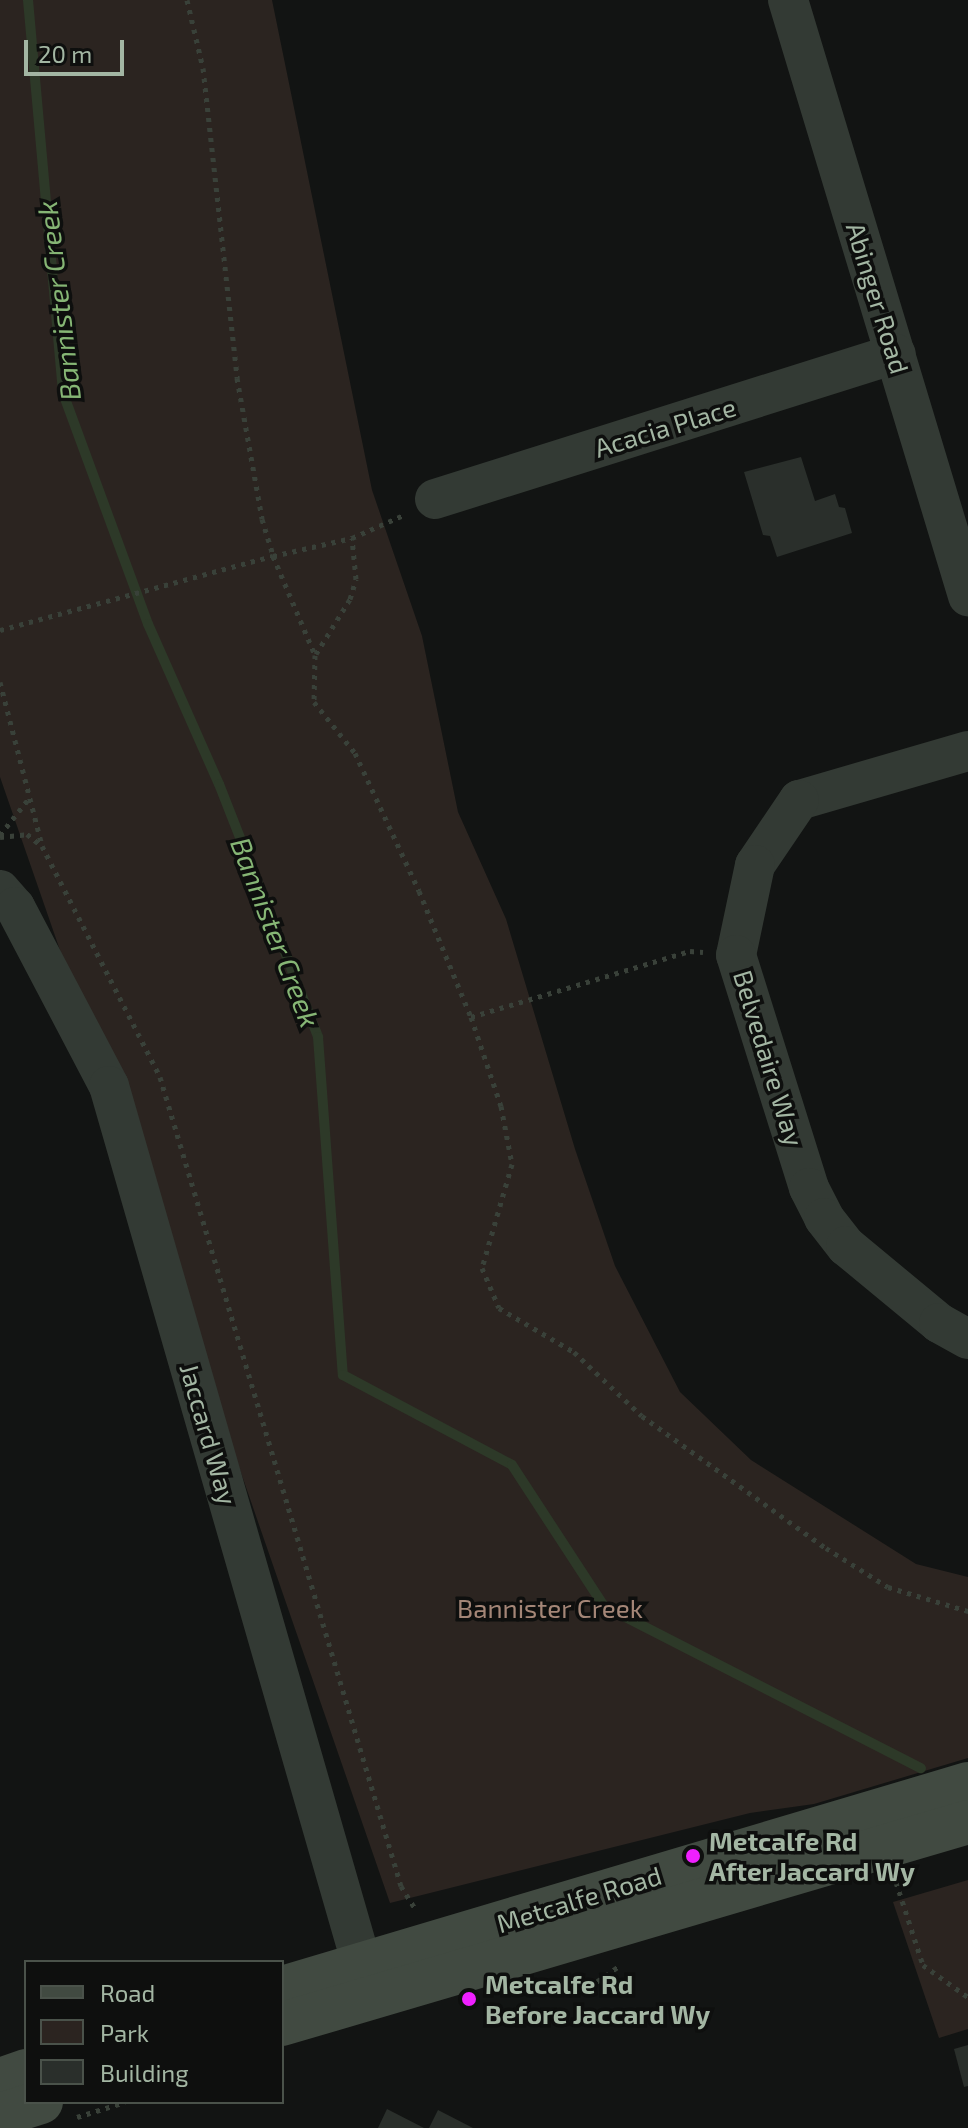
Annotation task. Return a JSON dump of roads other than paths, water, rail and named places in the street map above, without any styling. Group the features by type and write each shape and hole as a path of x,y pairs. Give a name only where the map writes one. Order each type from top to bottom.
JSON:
{"main road":[{"name":"Metcalfe Road","path":"284,2023 367,1981 968,1784"},
{"name":"Metcalfe Road","path":"284,1988 367,1981 968,1822"},
{"path":"0,2080 24,2072"},
{"path":"0,2115 56,2111"}],"street":[{"name":"Abinger Road","path":"788,0 968,596"},
{"name":"Acacia Place","path":"435,499 896,354"},
{"name":"Belvedaire Way","path":"968,751 799,800 755,865 736,955 809,1188 824,1218 846,1246 939,1323 968,1339"},
{"name":"Jaccard Way","path":"0,890 15,907 109,1086 367,1981"}],"waterway":[{"name":"Bannister Creek","path":"28,0 63,393 148,624 219,784 318,1037 343,1375 512,1465 604,1606 921,1768"}],"place":[{"name":"Metcalfe Rd After Jaccard Wy","path":"693,1856"},
{"name":"Metcalfe Rd Before Jaccard Wy","path":"469,1999"}]}
